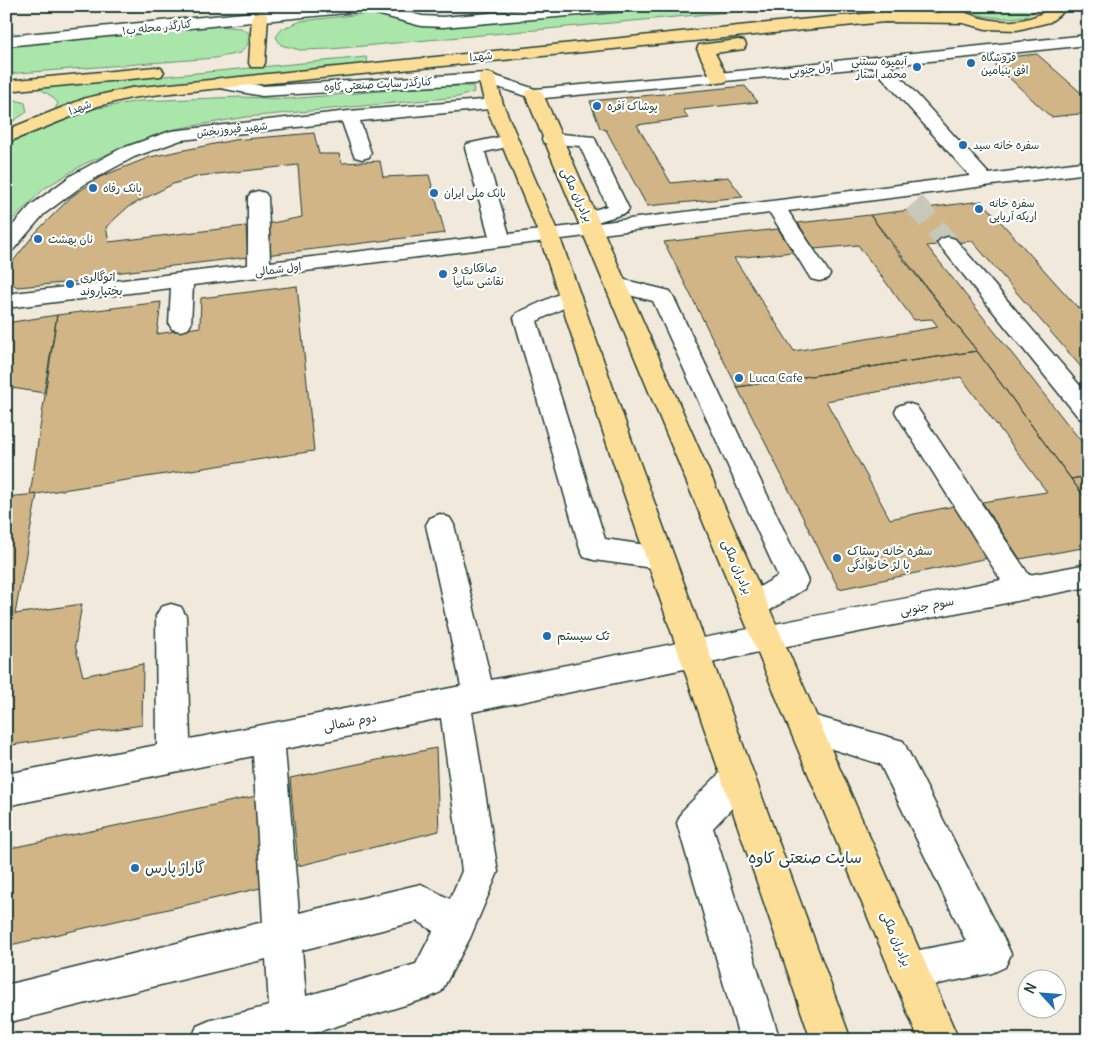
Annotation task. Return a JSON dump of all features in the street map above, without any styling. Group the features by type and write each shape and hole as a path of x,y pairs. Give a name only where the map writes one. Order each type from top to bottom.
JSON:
{"main road":[{"path":"942,6 964,18 1001,26 1020,26 1036,23 1048,19 1060,8"},
{"path":"570,32 792,10"},
{"path":"257,63 260,17"},
{"name":"شهدا","path":"6,136 110,97 161,89 827,22 885,17 964,18"},
{"path":"719,78 704,49 782,38 827,22"},
{"path":"240,64 276,61"},
{"name":"شهدا","path":"6,88 172,70"},
{"path":"6,88 34,97 39,103 40,113 6,136"},
{"path":"490,91 508,141 549,236 660,558 831,1040"},
{"name":"برادران ملکی","path":"534,94 551,139 617,285 939,1040"}],"street":[{"path":"367,6 421,22 443,22 626,6"},
{"name":"کنارگذر محله ب۱","path":"6,41 260,17 296,10 367,6"},
{"name":"اول جنوبی","path":"534,94 719,78 1088,40"},
{"path":"878,62 983,179"},
{"name":"کنارگذر سایت صنعتی کاوه","path":"220,83 262,91 490,91 534,94"},
{"name":"شهید فیروزبخش","path":"6,246 37,210 79,179 127,153 178,135 350,116 490,91"},
{"path":"350,116 362,153"},
{"path":"501,241 474,148 508,141"},
{"path":"590,223 909,196 983,179 1088,167"},
{"path":"258,197 258,271"},
{"path":"775,206 819,274"},
{"name":"اول شمالی","path":"6,301 549,236 590,223"},
{"path":"948,244 1088,412"},
{"path":"180,324 182,280"},
{"path":"617,285 662,296 794,580 754,605"},
{"path":"570,296 525,318 594,549 660,558"},
{"path":"907,412 1022,588"},
{"path":"211,1040 289,1021 428,979 457,925 480,872 467,699 440,525"},
{"name":"سوم جنوبی","path":"694,654 767,637 1088,575"},
{"path":"172,616 174,757"},
{"name":"دوم شمالی","path":"6,790 694,654"},
{"path":"805,727 891,752 992,954 910,971"},
{"path":"268,738 289,1021"},
{"path":"738,778 694,823 760,1040"},
{"path":"6,1004 421,902 457,925"}],"green space":[{"path":"659,6 783,7 331,49 300,50 281,45 276,37 282,29 301,21 380,12 419,25 549,17"},
{"path":"952,6 1041,6 1023,16 998,18 972,13"},
{"path":"214,26 241,28 249,33 248,44 240,53 215,58 6,74 6,44"},
{"path":"366,57 368,64 120,90 87,99 53,113 58,103 50,95 38,88"},
{"path":"441,86 473,86 474,92 458,97 246,117 175,129 134,143 84,164 45,188 6,226 6,144 93,109 139,101 241,97 287,99"},
{"path":"6,97 25,103 27,112 6,126"}],"building":[{"path":"1037,54 1088,99 1088,113 1051,117 989,59"},
{"path":"745,86 758,102 683,110 688,118 637,125 671,183 728,177 743,197 647,206 606,130 600,128 590,101"},
{"path":"314,133 319,154 339,154 342,163 380,161 383,177 429,175 445,233 266,255 267,224 302,217 298,165 199,176 173,184 128,207 106,227 109,242 246,226 248,257 97,275 98,280 17,287 6,279 6,270 37,231 71,197 100,177 150,157 234,140"},
{"path":"982,201 1088,319 1088,375 972,241 927,246 1088,450 1088,476 1071,479 977,351 870,215"},
{"path":"870,215 977,351 737,387 664,242 778,229 793,252 734,258 794,351 938,327 932,319 914,320 858,245 814,249 798,223"},
{"path":"297,286 314,451 30,495 57,315 161,302 157,334 200,327 201,298"},
{"path":"57,315 44,393 6,387 6,323"},
{"path":"977,351 1088,502 1088,547 1020,559 982,502 1047,492 961,377 826,401 890,519 954,506 988,558 839,589 737,387"},
{"path":"1088,476 1088,502 1071,479"},
{"path":"37,494 15,614 82,604 75,645 83,676 143,664 142,725 6,746 6,497"},
{"path":"436,748 439,831 298,866 290,778"},
{"name":"گاراژ پارس","path":"261,795 265,887 6,946 6,849"}],"tunnel":[{"path":"914,203 948,243"}],"place":[{"name":"فروشگاه افق بنیامین","path":"971,63"},
{"name":"آبمیوه بستنی محمد استار","path":"917,67"},
{"name":"پوشاک آفره","path":"597,106"},
{"name":"سفره خانه سید","path":"963,145"},
{"name":"بانک رفاه","path":"93,188"},
{"name":"بانک ملی ایران","path":"434,193"},
{"name":"سفره خانه اریکه آریایی","path":"979,209"},
{"name":"نان بهشت","path":"38,239"},
{"name":"صافکاری و نقاشی سایپا","path":"443,274"},
{"name":"اتوگالری بختیاروند","path":"70,284"},
{"name":"Luca Cafe","path":"739,378"},
{"name":"سفره خانه رستاک با لژ خانوادگی","path":"837,558"},
{"name":"تک سیستم","path":"547,636"},
{"name":"گاراژ پارس","path":"135,868"}],"district":[{"name":"سایت صنعتی کاوه","path":"805,857"}]}
